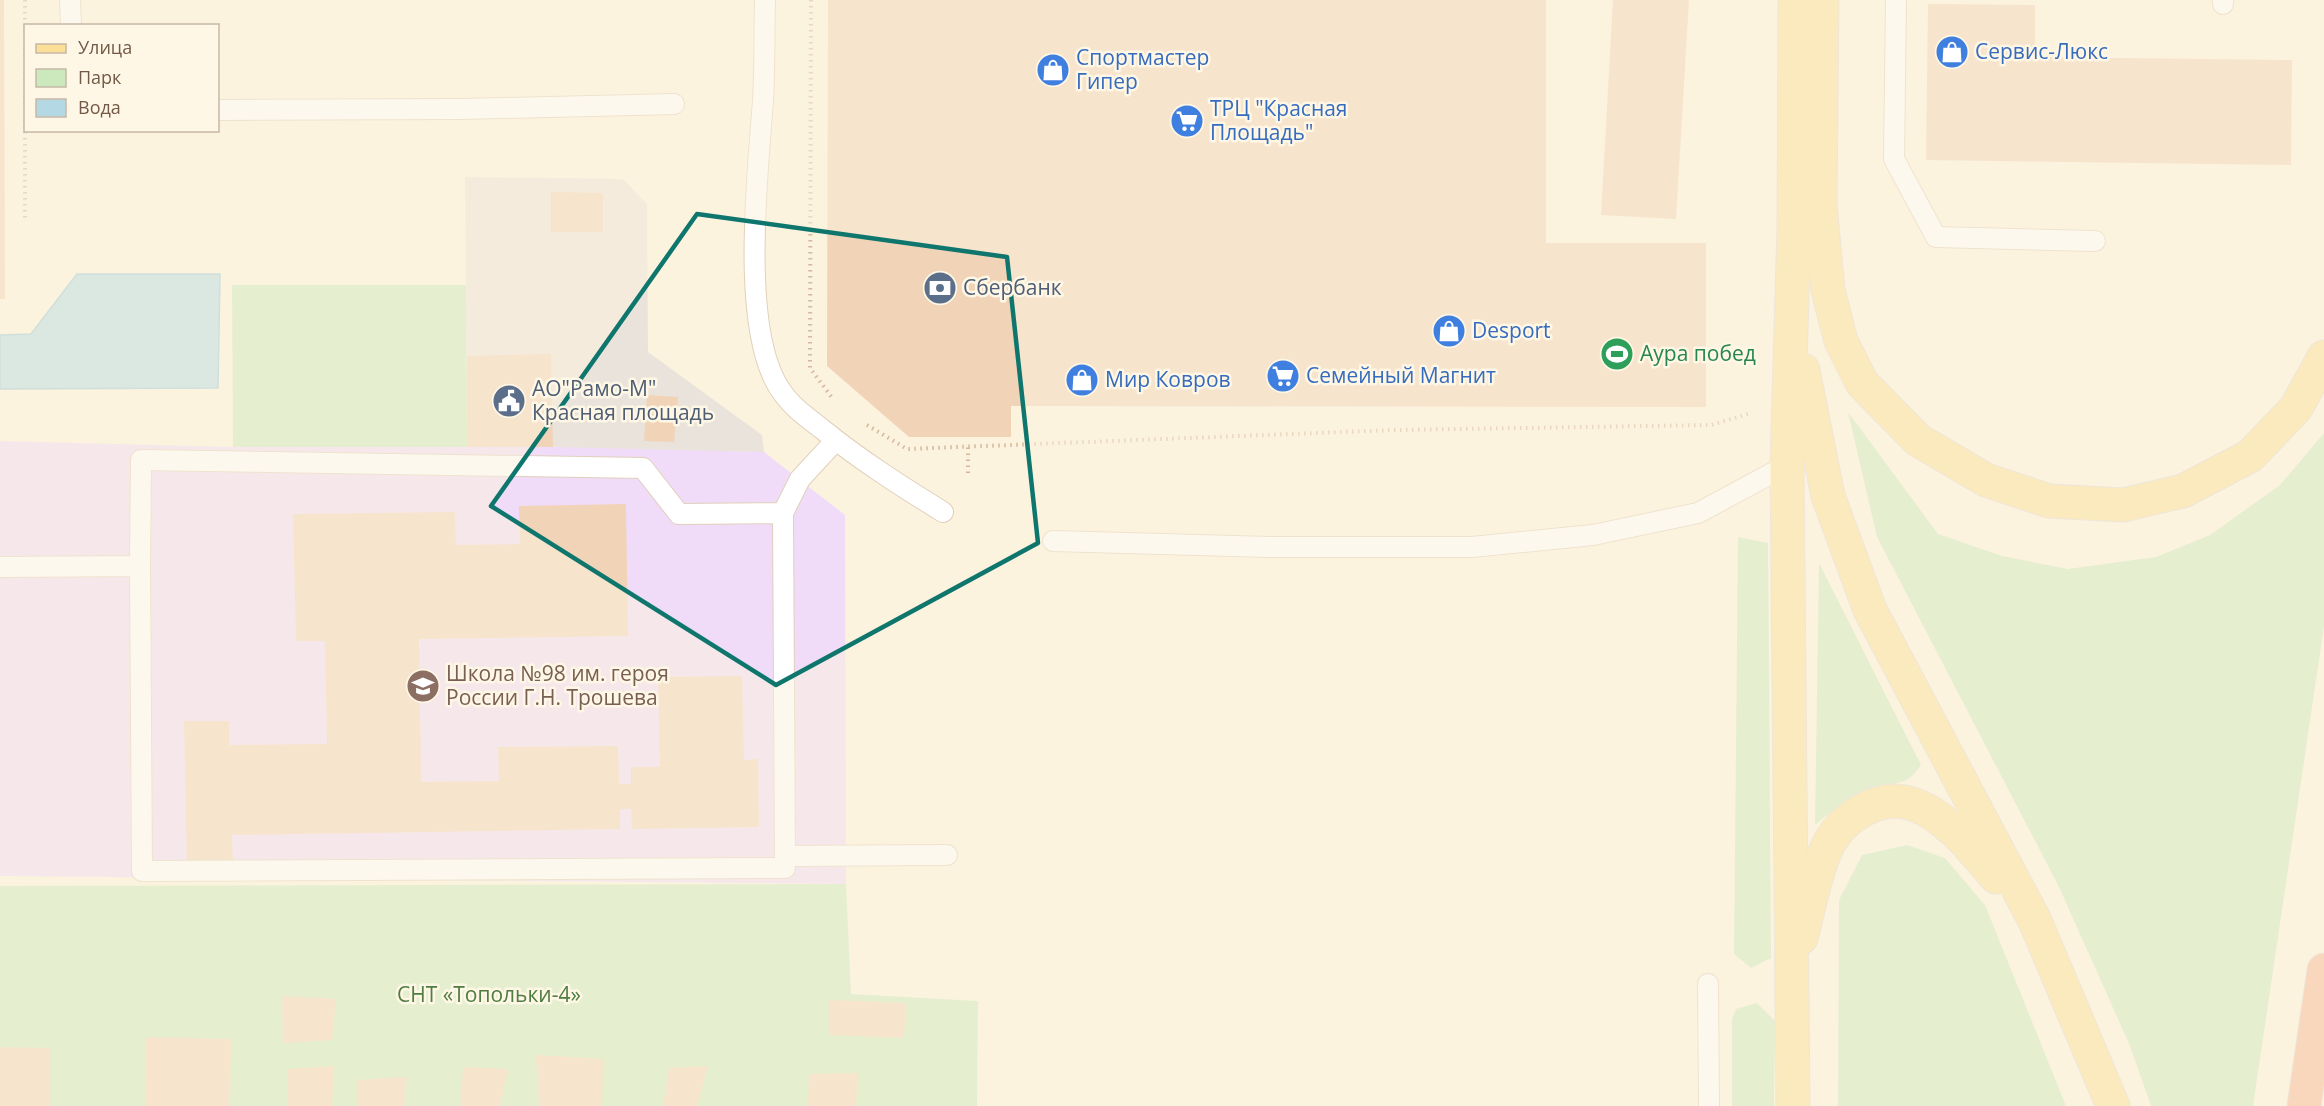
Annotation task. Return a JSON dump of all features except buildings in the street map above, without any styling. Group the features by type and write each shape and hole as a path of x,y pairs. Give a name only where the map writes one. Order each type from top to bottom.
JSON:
{"highway":[{"path":"2304,1106 2324,970"}],"main road":[{"path":"1793,1106 1787,465 1794,228 1795,0"},
{"path":"1822,0 1820,204 1828,290 1841,340 1862,383 1918,440 1986,480 2049,501 2123,505 2183,491 2250,456 2295,408 2324,357"},
{"path":"1794,228 1803,370 1828,496 1870,610 2034,921 2113,1106"},
{"path":"1790,977 1825,851 1833,837 1855,815 1883,802 1898,801 1913,804 1946,822 2034,921"}],"lane":[{"path":"70,0 71,24"},
{"path":"765,0 763,97 755,244 759,322 767,367 782,392 797,409 866,464 942,512"},
{"path":"1896,0 1894,159 1936,237 2095,241"},
{"path":"219,110 462,110 674,104"},
{"path":"783,513 679,514 642,468 141,460 142,871 785,868 783,513 800,479 836,440"},
{"path":"1053,541 1269,548 1472,547 1593,535 1698,513 1787,465"},
{"path":"0,567 140,566"},
{"path":"785,856 947,855"},
{"path":"1708,984 1709,1106"}],"path":[{"path":"25,0 25,24"},
{"path":"811,0 810,368 834,401"},
{"path":"25,132 25,220"},
{"path":"859,421 907,449 1394,430 1711,425 1751,413"},
{"path":"968,447 968,473"}],"highlighted area":[{"path":"697,214 1007,257 1038,543 776,685 491,506"}],"shaded area":[{"path":"465,177 623,179 647,204 648,352 762,435 764,452 467,447"},
{"name":"Школа №98 им. героя России Г.Н. Трошева","path":"0,441 233,447 553,447 764,452 845,515 846,884 0,876"}],"green space":[{"path":"232,285 466,285 467,447 233,447"},
{"path":"1848,412 1938,534 2002,556 2068,569 2156,557 2210,535 2280,485 2324,433 2324,626 2253,1106 2151,1106 2130,1046 2059,887 1877,537"},
{"path":"1738,537 1768,543 1771,958 1751,968 1734,954"},
{"path":"1819,563 1921,765 1906,780 1846,803 1815,825"},
{"path":"1907,845 1945,858 1985,905 2066,1106 1838,1106 1839,900 1862,855"},
{"name":"СНТ «Топольки-4»","path":"846,884 851,994 978,1001 977,1106 0,1106 0,886"},
{"path":"1757,1003 1775,1021 1774,1106 1732,1106 1732,1019 1736,1009"}],"water":[{"path":"77,274 220,274 218,388 0,389 0,335 31,334"}],"place":[{"name":"Сервис-Люкс","path":"1952,52"},
{"name":"Спортмастер Гипер","path":"1053,70"},
{"name":"ТРЦ \"Красная Площадь\"","path":"1187,121"},
{"name":"Сбербанк","path":"940,288"},
{"name":"Desport","path":"1449,331"},
{"name":"Аура побед","path":"1617,354"},
{"name":"Семейный Магнит","path":"1283,376"},
{"name":"Мир Ковров","path":"1082,380"},
{"name":"АО\"Рамо-М\" Красная площадь","path":"509,401"},
{"name":"Школа №98 им. героя России Г.Н. Трошева","path":"423,686"}]}
